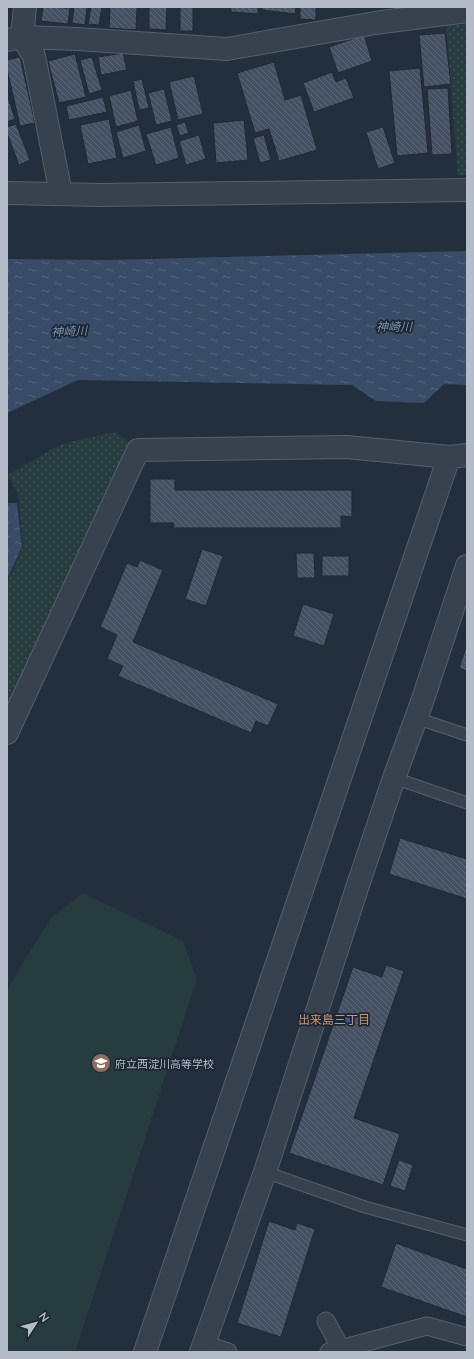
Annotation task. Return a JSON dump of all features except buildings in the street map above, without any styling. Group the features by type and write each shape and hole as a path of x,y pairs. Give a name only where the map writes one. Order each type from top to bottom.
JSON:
{"street":[{"path":"14,38 25,7"},
{"path":"14,38 77,39 227,49 376,15 467,11"},
{"path":"14,38 34,56 61,194"},
{"path":"7,193 100,195 467,190"},
{"path":"7,734 138,450 347,447 458,456 145,1352"},
{"path":"228,1352 203,1348 264,1172 394,778 416,718 467,566"},
{"path":"326,1321 335,1350 427,1326 467,1336"}],"lane":[{"path":"416,718 467,735"},
{"path":"394,778 467,803"},
{"path":"264,1172 365,1207 467,1236"}],"green space":[{"path":"467,24 467,175 458,175 446,26"},
{"path":"115,432 130,442 7,705 7,583 23,547 18,494 8,475 54,448 69,442"},
{"path":"83,893 183,941 197,979 75,1352 7,1352 7,989 51,918"}],"water":[{"name":"神崎川","path":"467,251 467,385 444,384 424,403 376,401 352,385 78,380 7,413 7,259 107,260"},
{"path":"7,503 17,503 22,547 7,579"}],"place":[{"name":"府立西淀川高等学校","path":"101,1063"}],"district":[{"name":"出来島三丁目","path":"334,1019"}]}
